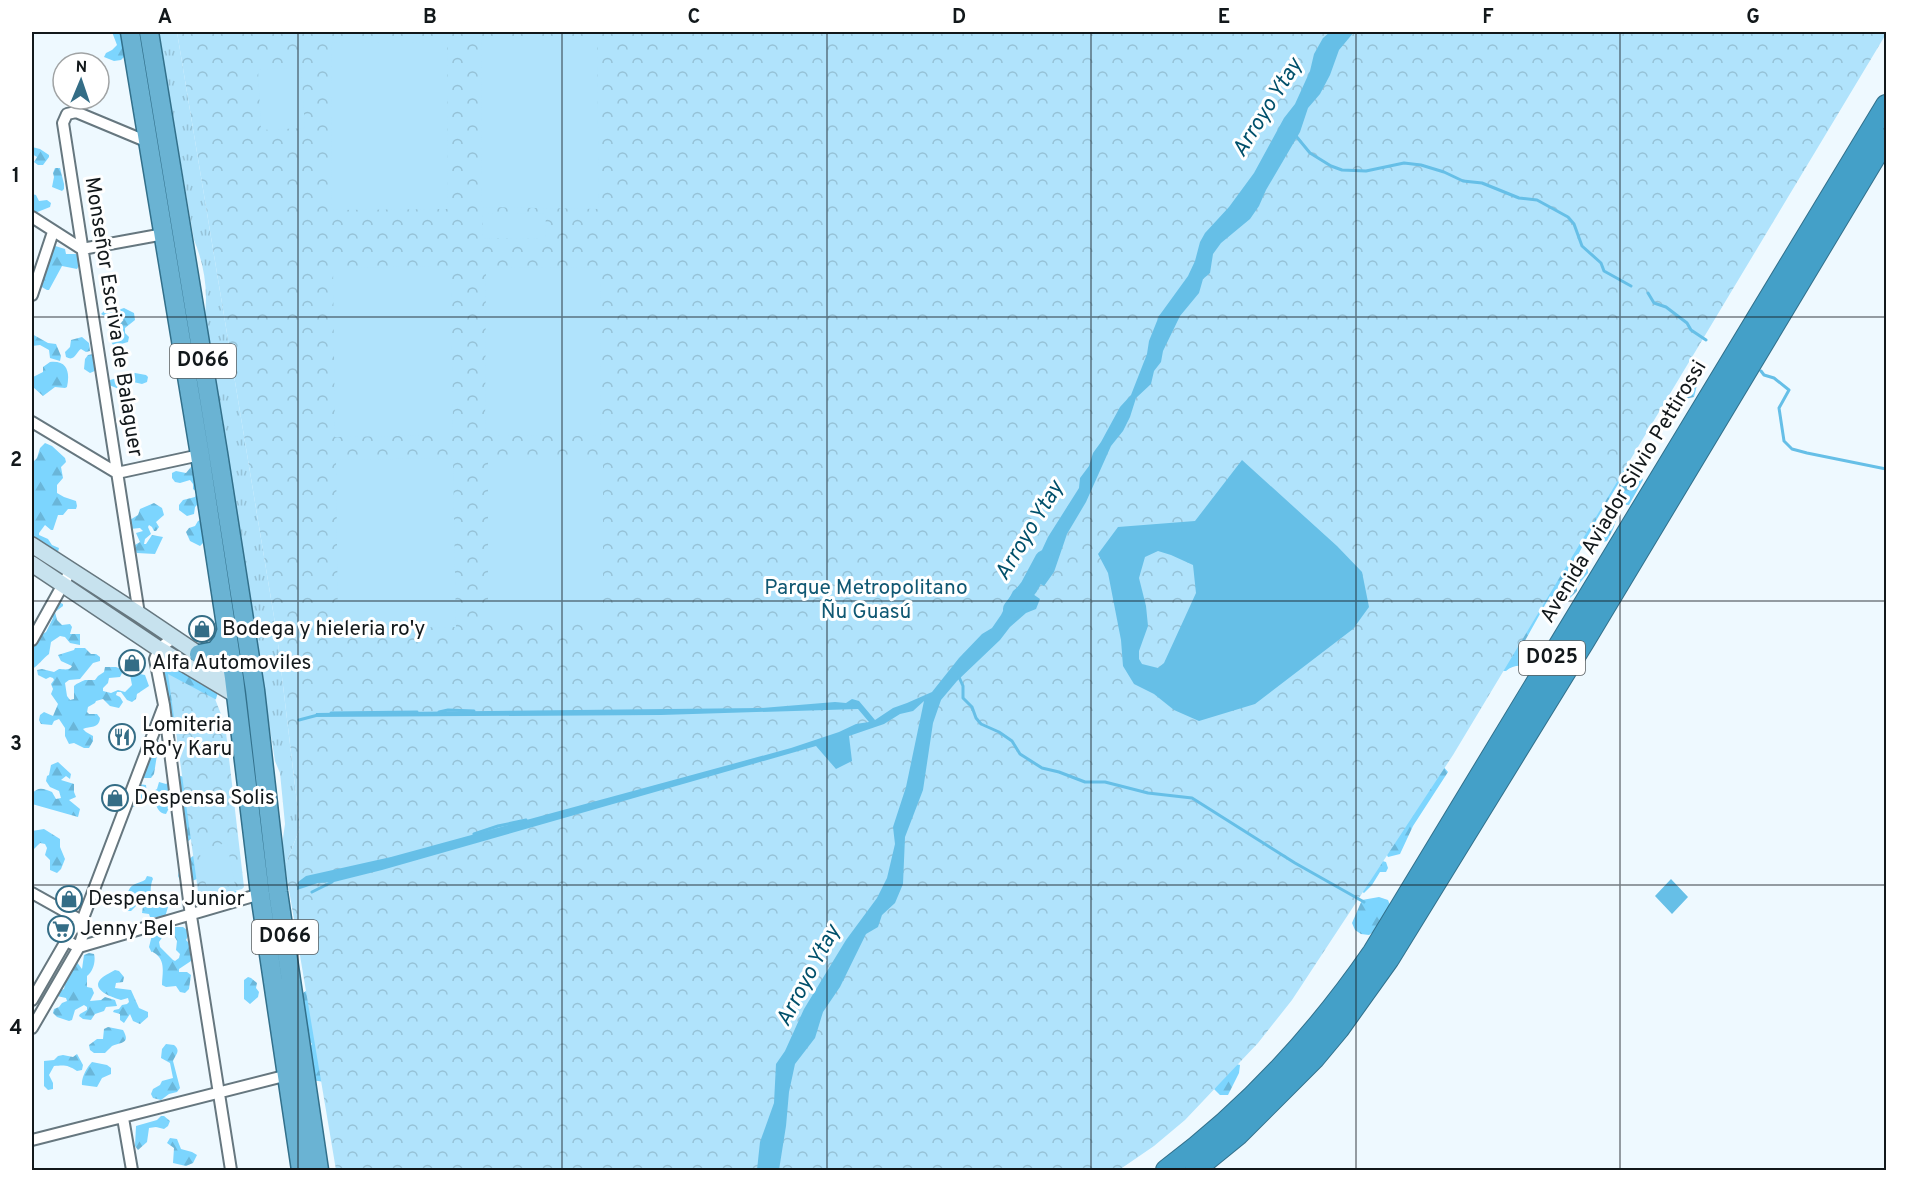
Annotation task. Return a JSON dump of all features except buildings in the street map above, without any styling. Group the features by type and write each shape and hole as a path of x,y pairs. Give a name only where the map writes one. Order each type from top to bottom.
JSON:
{"highway":[{"name":"D066","path":"130,32 227,629 260,894 301,1170"},
{"name":"D066","path":"148,32 255,690 278,892 319,1170"},
{"name":"Avenida Aviador Silvio Pettirossi","path":"1166,1170 1218,1129 1268,1082 1324,1019 1373,952 1887,105"},
{"name":"Avenida Aviador Silvio Pettirossi","path":"1195,1170 1247,1127 1314,1059 1339,1029 1389,959 1572,662 1887,139"},
{"path":"199,654 215,651 223,641 227,629"},
{"path":"235,686 247,687 254,753 264,772"}],"main road":[{"path":"32,545 199,654 235,686"},
{"path":"32,564 159,649 235,686"}],"street":[{"name":"Monseñor Escriva de Balaguer","path":"140,614 63,123 67,114 76,112 148,142"},
{"path":"32,217 82,249 164,234"},
{"path":"32,295 53,232"},
{"path":"32,422 117,473 200,455"},
{"path":"32,640 71,570"},
{"path":"174,637 159,649 155,659 164,705 191,916 231,1170"},
{"path":"32,1028 79,947 83,934 82,921 164,705"},
{"path":"32,893 82,921"},
{"path":"66,941 79,947 260,894"},
{"path":"32,1000 73,929 82,921"},
{"path":"32,1140 288,1075"},
{"path":"123,1118 132,1170"}],"green space":[{"path":"112,32 130,32 125,56 121,60 114,61 111,60 110,51 117,45"},
{"path":"158,32 177,32 277,635 300,828 285,866 282,845 285,824 280,773 275,761 205,314 204,277 194,240"},
{"name":"Parque Metropolitano Ñu Guasú","path":"177,32 1886,32 1886,34 1453,755 1292,1000 1258,1043 1185,1120 1154,1146 1119,1170 336,1170 285,866 300,828 277,635"},
{"path":"482,38 597,40 599,209 481,207"},
{"path":"447,42 448,209 332,210 331,43"},
{"path":"301,67 305,128 261,130 258,70"},
{"path":"32,147 49,155 43,165 34,162 37,157 32,154"},
{"path":"55,168 60,168 64,184 62,191 52,187"},
{"path":"32,194 36,195 39,201 47,200 51,203 50,207 32,212"},
{"path":"483,213 546,214 545,239 482,238"},
{"path":"52,245 65,249 66,254 76,254 79,257 79,263 77,269 62,266 47,290 40,286 38,257"},
{"path":"451,266 453,435 335,437 333,268"},
{"path":"486,267 601,268 600,436 485,435"},
{"path":"124,308 134,313 135,320 125,328 125,333 129,337 128,342 114,346 111,339 115,324 123,321 124,316 122,314 108,318 101,314 104,311 112,312"},
{"path":"32,334 48,343 56,344 61,356 60,361 50,358 49,350 40,345 32,346"},
{"path":"82,337 89,343 90,351 86,352 81,349 73,357 66,357 65,352 70,347 71,340"},
{"path":"93,354 99,357 97,370 90,373 84,369 85,359 88,355"},
{"path":"50,362 64,365 68,372 67,387 55,387 43,396 33,387 33,377 43,372 43,367"},
{"path":"135,373 146,375 147,382 142,384 129,381 119,389 109,385 110,380"},
{"path":"1690,381 1697,385 1694,397 1685,399 1678,393 1683,382"},
{"path":"45,443 52,446 65,458 66,462 61,467 63,478 57,485 57,493 76,501 77,506 76,509 68,509 63,515 58,515 53,530 45,525 39,533 59,548 57,556 40,555 32,559 32,470 34,467 32,463"},
{"path":"453,458 456,627 338,628 336,460"},
{"path":"488,458 603,458 603,624 488,624"},
{"path":"1627,461 1629,466 1579,553 1581,562 1587,564 1588,573 1577,584 1577,591 1567,601 1561,603 1550,596 1522,646 1537,653 1539,664 1532,668 1518,666 1506,671 1494,671"},
{"path":"195,462 212,494 216,497 219,507 217,509 197,505 194,514 187,516 179,510 179,505 183,500 195,497 197,492 193,489 190,480 175,482 172,473 176,471 186,473"},
{"path":"1631,470 1640,473 1643,480 1629,505 1615,504 1620,486"},
{"path":"154,503 162,508 164,515 156,522 159,527 156,531 149,525 151,534 145,539 144,544 152,535 163,537 155,554 137,553 135,545 140,542 136,533 143,531 140,528 130,529 125,523 138,515 140,509"},
{"path":"1614,513 1616,520 1612,531 1607,541 1600,543 1595,535 1595,526 1607,514"},
{"path":"205,518 203,543 200,546 190,541 186,532"},
{"path":"75,580 160,637 157,638 75,584"},
{"path":"59,602 63,606 55,612 57,620 62,625 70,624 72,627 70,634 80,634 80,645 70,643 65,637 60,636 51,642 49,654 32,669 32,644 46,632 53,618 51,614"},
{"path":"75,648 85,648 91,654 100,657 100,661 93,663 80,679 69,680 65,683 70,700 74,699 74,686 85,680 95,680 104,672 105,667 116,667 121,669 122,673 120,677 109,678 103,691 125,692 132,685 130,675 135,673 145,675 149,686 137,694 136,699 132,702 127,700 121,692 117,692 116,695 123,702 119,708 110,706 103,699 88,707 89,714 97,714 100,718 96,726 83,729 93,736 89,748 74,743 69,744 65,736 65,728 59,719 52,725 41,724 39,720 40,715 44,712 53,716 58,704 51,694 53,678 46,679 38,675 37,670 54,672 59,669 70,669 72,666 61,661 58,655"},
{"path":"160,664 181,671 218,692 216,699 172,724"},
{"path":"168,674 215,699 225,724 244,887 201,900 199,898"},
{"path":"159,741 163,748 157,755 154,774 151,778 143,778 141,776 151,742"},
{"path":"58,762 71,774 70,779 66,776 61,780 74,784 76,797 69,800 80,809 78,817 32,804 32,794 39,789 52,792 56,799 61,798 59,791 50,787 46,781 51,765"},
{"path":"1442,765 1448,772 1413,826 1400,854 1388,857 1382,845"},
{"path":"177,775 184,777 187,794 183,796 183,799 186,799 192,838 186,843 175,810 163,813 158,809 154,800 146,800 135,807 127,805 138,784 146,785 147,795 157,789 159,782 166,784"},
{"path":"44,829 60,839 60,847 65,859 57,873 50,870 50,860 45,855 47,848 45,844 40,843 32,851 32,831"},
{"path":"227,843 235,885 207,890 199,849"},
{"path":"193,856 199,857 197,879 182,885 178,876 180,866"},
{"path":"1375,859 1386,862 1388,868 1386,872 1380,872 1364,893 1357,888"},
{"path":"147,876 153,879 152,900 168,907 165,917 150,917 149,914 142,913 141,904 131,911 126,911 123,906 124,898 130,888 145,880"},
{"path":"236,891 239,896 206,906 202,899"},
{"path":"1379,897 1388,900 1392,910 1376,930 1369,935 1361,934 1355,930 1352,923 1362,900"},
{"path":"175,927 183,927 187,930 186,940 191,945 191,961 179,969 179,972 187,972 191,975 189,989 185,993 180,992 176,986 162,985 161,961 149,947 152,935 163,936 159,942 160,947 173,960 179,958 180,954 176,950 177,941 172,932"},
{"path":"94,954 95,960 87,976 87,987 92,988 94,993 90,1001 101,1000 105,997 115,1000 117,1006 106,1007 104,1011 95,1014 91,1020 79,1016 87,1010 84,1005 75,1010 72,1020 57,1017 53,1013 54,1009 67,1001 66,998 57,996 59,991 64,989 63,980 71,974 76,961 82,969 84,955"},
{"path":"115,970 124,977 123,982 116,983 115,988 131,990 139,1008 148,1012 148,1017 140,1024 133,1021 130,1014 124,1023 120,1020 120,1014 113,1012 127,1004 128,998 117,999 99,988 100,980"},
{"path":"248,977 257,983 256,988 259,992 258,997 250,1004 244,999 244,980"},
{"path":"306,991 317,992 325,1082 311,1080 306,1052 312,1044 305,1036 301,994"},
{"path":"108,1027 123,1030 125,1040 112,1046 105,1053 94,1053 90,1050 89,1045 97,1039 103,1039 104,1029"},
{"path":"166,1044 174,1045 177,1049 173,1061 180,1088 161,1100 153,1098 151,1094 162,1081 173,1078 170,1063 161,1058 162,1049"},
{"path":"77,1054 83,1065 82,1070 54,1066 49,1075 53,1089 48,1090 44,1086 44,1061 54,1060 63,1055 73,1057"},
{"path":"92,1062 111,1068 111,1074 102,1078 97,1087 82,1085 82,1079"},
{"path":"1232,1063 1240,1065 1239,1073 1228,1095 1220,1095 1214,1089"},
{"path":"161,1116 170,1121 168,1126 164,1129 149,1128 147,1142 138,1150 135,1146 136,1126 157,1120"},
{"path":"170,1138 177,1139 181,1149 197,1155 193,1163 186,1166 173,1163 174,1148 167,1143"}],"shaded area":[{"path":"1330,32 1354,32 1339,50 1330,75 1320,94 1308,108 1300,132 1259,206 1250,219 1221,243 1213,254 1210,273 1203,279 1199,293 1180,316 1163,351 1161,362 1154,371 1151,384 1136,398 1130,417 1123,431 1111,446 1086,502 1067,534 1054,572 1044,586 1026,575 1036,563 1048,537 1079,488 1080,478 1089,466 1093,453 1120,407 1131,395 1159,316 1188,276 1205,233 1229,207 1254,173 1284,118 1295,104 1310,71 1314,54 1323,38"},
{"path":"1242,460 1337,546 1362,572 1369,607 1353,629 1255,704 1199,721 1174,710 1154,694 1134,684 1123,666 1121,640 1108,573 1098,554 1118,527 1195,521","holes":["1158,551 1193,565 1196,593 1164,663 1158,668 1142,664 1139,659 1139,651 1148,626 1139,578 1145,557"]},
{"path":"1020,585 1040,599 1036,609 1026,613 1010,627 941,700 933,723 923,790 905,837 903,884 895,903 882,915 878,927 866,934 840,987 823,1012 815,1038 795,1064 779,1170 757,1170 760,1142 774,1103 776,1064 785,1051 804,1009 846,940 877,898 887,878 895,844 893,827 906,787 924,701 913,711 900,714 884,724 849,736 852,761 836,769 816,746 382,870 334,882 318,883 297,890 298,882 306,876 391,857 791,748 856,724 869,722 858,709 661,715 315,717 316,713 761,708 846,703 852,699 859,701 875,720 893,708 932,692 959,658 982,634 992,628 1013,591"},
{"path":"1671,879 1688,897 1672,914 1655,896"}],"waterway":[{"path":"1296,136 1310,153 1342,170 1366,171 1404,163 1421,165 1463,181 1482,183 1519,198 1537,200 1568,217 1574,224 1582,246 1601,263 1604,271 1631,286"},
{"path":"1648,293 1654,303 1666,307 1687,323 1691,330 1706,340"},
{"path":"1761,371 1789,390 1779,408 1784,441 1792,449 1886,469"},
{"name":"Arroyo Ytay","path":"1012,609 1029,587 1044,559"},
{"path":"959,677 963,686 963,698 972,707 981,724 1012,741 1020,754 1042,768 1085,782 1105,782 1148,793 1192,798 1295,863 1364,902"},
{"path":"439,712 474,711"},
{"path":"331,713 417,712"},
{"path":"299,720 318,715"},
{"path":"474,834 526,820"},
{"path":"312,892 332,882"}],"place":[{"name":"Bodega y hieleria ro'y","path":"202,629"},
{"name":"Alfa Automoviles","path":"132,663"},
{"name":"Lomiteria Ro'y Karu","path":"122,737"},
{"name":"Despensa Solis","path":"115,798"},
{"name":"Despensa Junior","path":"69,899"},
{"name":"Jenny Bel","path":"61,929"}]}
